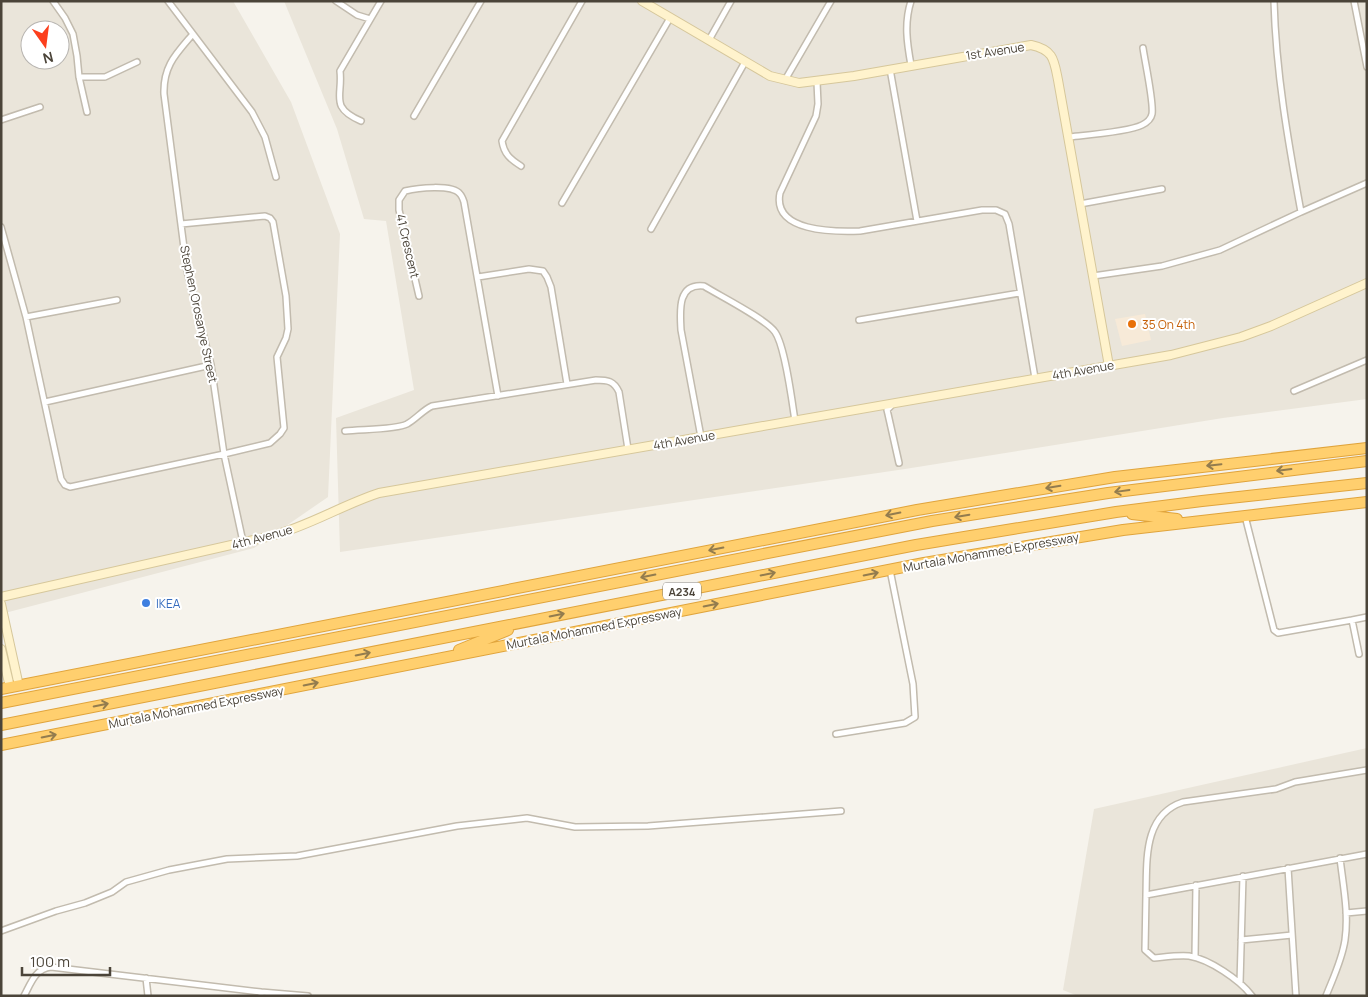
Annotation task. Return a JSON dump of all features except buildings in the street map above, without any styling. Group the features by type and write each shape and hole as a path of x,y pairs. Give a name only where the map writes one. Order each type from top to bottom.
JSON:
{"highway":[{"path":"10,687 917,510 1019,492 1164,471 1367,448"},
{"path":"1315,467 1367,452"},
{"name":"A234","path":"1,703 522,600 1010,508 1126,491 1367,461"},
{"name":"Murtala Mohammed Expressway","path":"1,725 916,545 1116,512 1367,482"},
{"name":"Murtala Mohammed Expressway","path":"1,745 890,570 1068,539 1194,521 1367,502"},
{"path":"1116,512 1194,521"},
{"path":"432,604 522,600"},
{"path":"437,659 530,620"}],"street":[{"path":"53,1 73,34 87,112"},
{"path":"168,1 252,112 265,137 276,177"},
{"path":"336,1 357,15 370,19"},
{"path":"361,121 351,116 340,105 338,96 341,78 340,71 380,1"},
{"path":"414,116 481,1"},
{"path":"521,166 508,157 502,141 582,1"},
{"name":"1st Avenue","path":"642,1 770,76 799,83 817,82 1032,45 1043,48 1051,53 1055,64 1109,366"},
{"path":"709,40 731,1"},
{"path":"785,80 831,1"},
{"path":"911,1 906,29 911,66"},
{"path":"1274,1 1275,43 1281,99 1301,212"},
{"path":"1354,1 1367,67"},
{"path":"562,203 670,18"},
{"name":"Stephen Orosanye Street","path":"193,34 173,58 165,72 163,82 187,271 211,364 224,454 243,542"},
{"path":"1068,137 1141,126 1148,121 1152,114 1143,48"},
{"path":"80,78 105,77 137,62"},
{"path":"651,229 745,62"},
{"path":"890,69 917,221"},
{"path":"817,82 818,104 816,116 780,193 778,202 782,213 799,224 819,230 840,232 860,231 982,210 996,210 1005,214 1009,224 1035,378"},
{"path":"1,120 40,107"},
{"path":"1092,276 1162,266 1204,256 1367,183"},
{"name":"41 Crescent","path":"419,296 399,210 399,200 405,191 414,188 453,190 460,194 464,202 498,396"},
{"path":"1080,204 1162,189"},
{"path":"1,227 26,318 61,480 70,487 270,443 284,428 278,357 288,329 286,296 270,218 265,216 181,224"},
{"path":"478,277 529,269 543,271 551,287 568,384"},
{"name":"4th Avenue","path":"1,597 292,530 355,500 378,493 1172,355 1241,337 1271,326 1367,283"},
{"path":"700,437 680,315 684,294 689,288 696,285 704,286 764,322 775,332 781,346 795,421"},
{"path":"859,320 1020,293"},
{"path":"26,318 117,300"},
{"path":"1294,391 1367,360"},
{"path":"45,402 211,364"},
{"path":"345,430 401,426 410,422 426,408 432,406 568,384 607,380 615,384 619,392 628,449"},
{"path":"893,404 888,410 888,414 898,463"},
{"path":"1245,516 1274,630 1278,633 1367,617"},
{"path":"836,734 905,723 915,717 914,684 890,570"},
{"path":"1,604 10,687"},
{"path":"1352,620 1359,654"},
{"path":"1,649 10,687"},
{"path":"1252,996 1240,983 1200,959 1188,956 1154,958 1146,950 1147,854 1151,834 1160,818 1172,806 1201,799 1276,789 1295,782 1323,776 1367,770"},
{"path":"1,931 56,911 85,903 112,892 126,882 169,870 226,859 297,856 457,826 528,818 575,827 639,826 841,811"},
{"path":"1146,894 1367,854"},
{"path":"1326,996 1341,958 1345,941 1346,913 1340,858"},
{"path":"1288,868 1296,996"},
{"path":"1240,983 1243,876"},
{"path":"1195,958 1196,885"},
{"path":"1346,913 1367,912"},
{"path":"1241,940 1292,935"},
{"path":"24,996 38,971 51,967 261,994 308,996"},
{"path":"146,978 148,996"}],"shaded area":[{"path":"1,1 233,1 291,102 340,234 328,497 254,548 1,614"},
{"path":"284,1 1367,1 1367,399 1223,418 905,469 340,552 336,418 414,390 386,221 364,219 337,129"},
{"name":"35 On 4th","path":"1145,314 1151,340 1122,346 1115,319"},
{"path":"1367,748 1367,996 1078,996 1063,990 1094,809"}],"place":[{"name":"35 On 4th","path":"1132,324"},
{"name":"IKEA","path":"146,603"}]}
